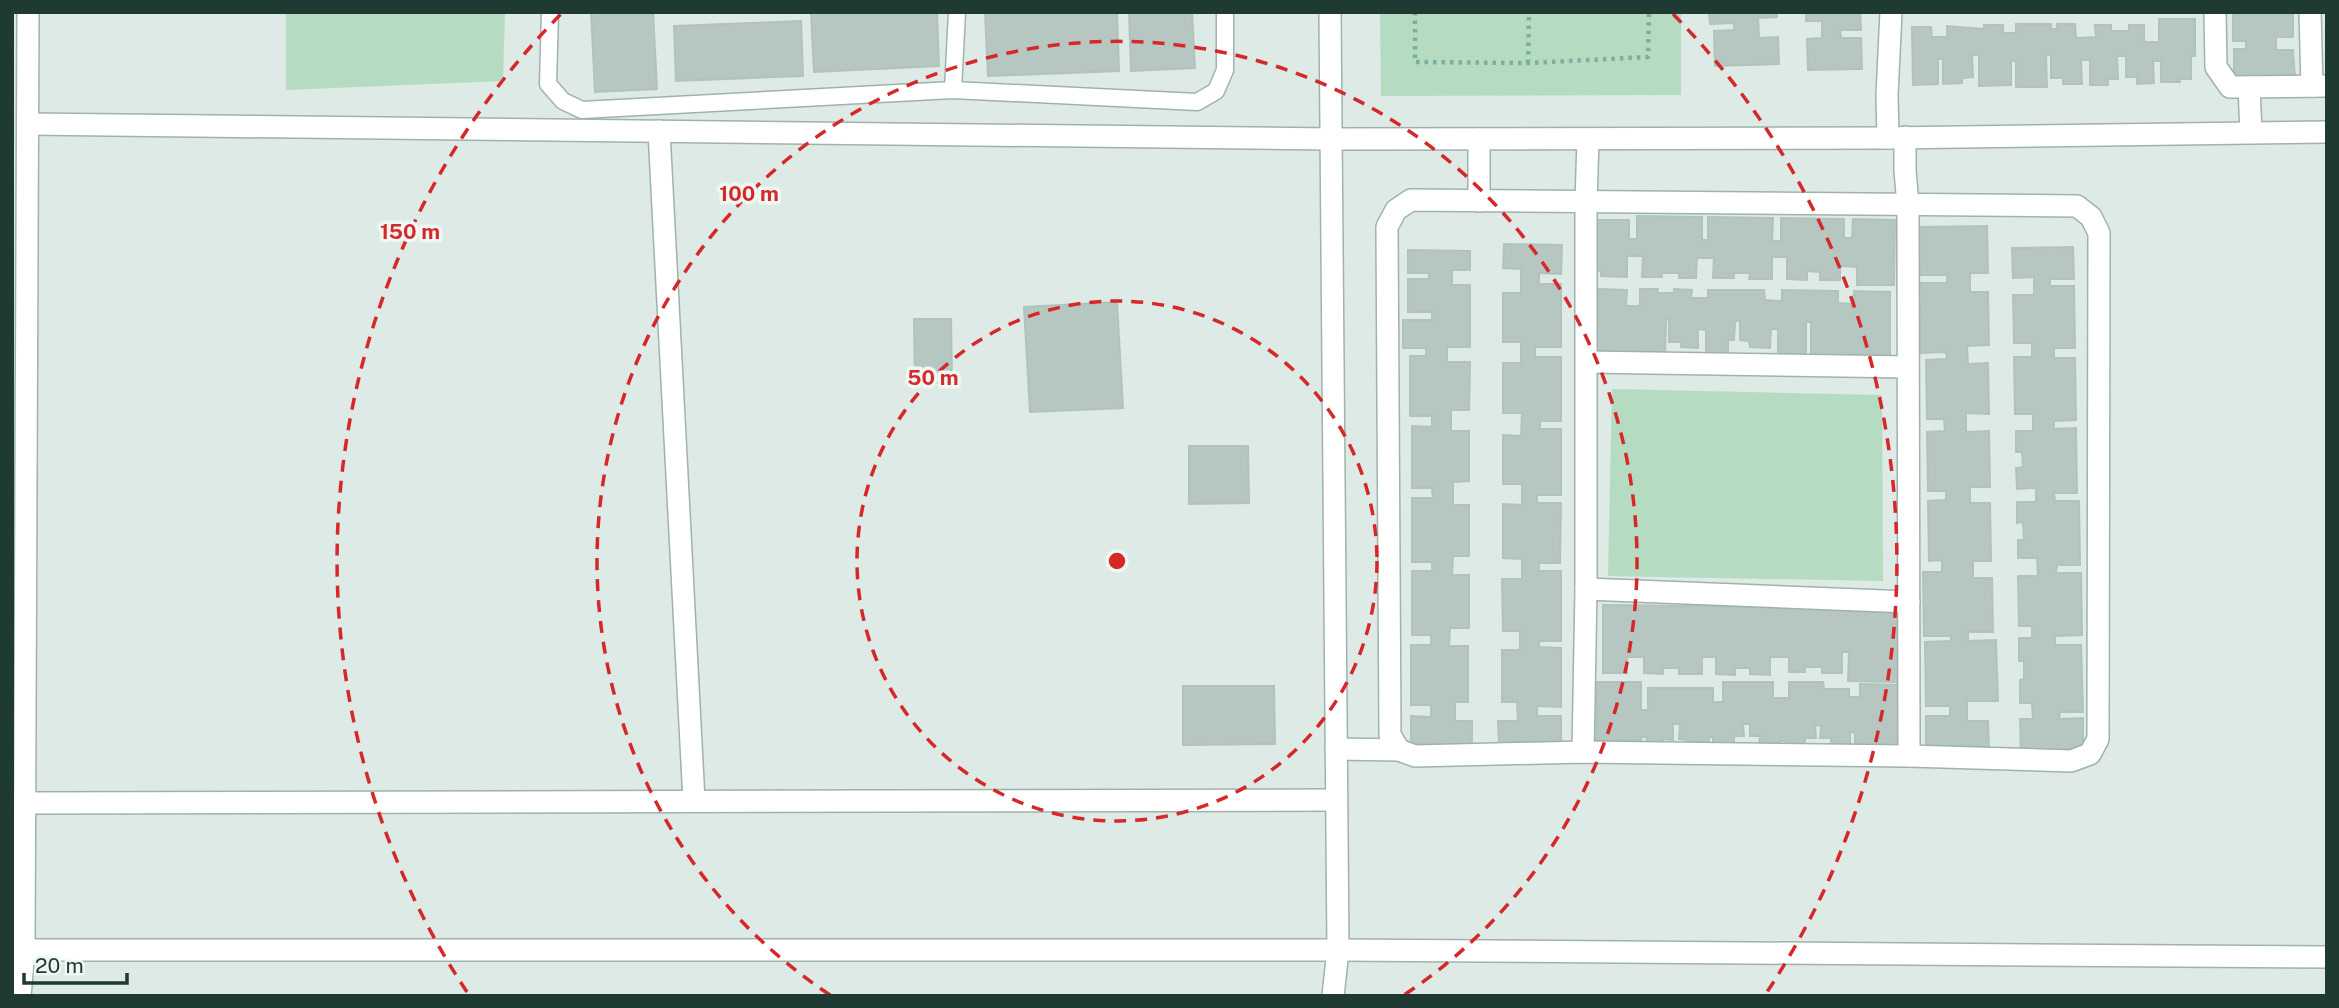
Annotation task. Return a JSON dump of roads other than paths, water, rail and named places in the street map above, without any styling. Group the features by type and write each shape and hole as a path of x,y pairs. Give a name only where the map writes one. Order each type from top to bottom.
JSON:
{"street":[{"path":"20,996 18,950 25,803 28,12"},
{"path":"1330,12 1338,950 1333,996"},
{"path":"1891,12 1886,95 1905,170 1908,205 1909,756"},
{"path":"2215,12 2217,67 2230,87 2319,86 2310,12"},
{"path":"2249,87 2251,132"},
{"path":"27,124 1331,139 1896,138 2327,132"},
{"path":"659,131 694,801"},
{"path":"1479,139 1479,201"},
{"path":"1583,752 1588,139"},
{"path":"1336,749 1399,750 1415,756 1583,752 2071,761 2090,754 2098,739 2099,233 2091,217 2077,206 1411,200 1396,210 1387,227 1390,735 1399,750"},
{"path":"1587,362 1908,367"},
{"path":"1586,589 1909,602"},
{"path":"25,803 1336,800"},
{"path":"18,950 1338,950 2327,957"}],"lane":[{"path":"550,12 548,84 563,101 582,110 953,90 1196,102 1216,90 1225,70 1225,12"},
{"path":"953,90 957,12"}]}
